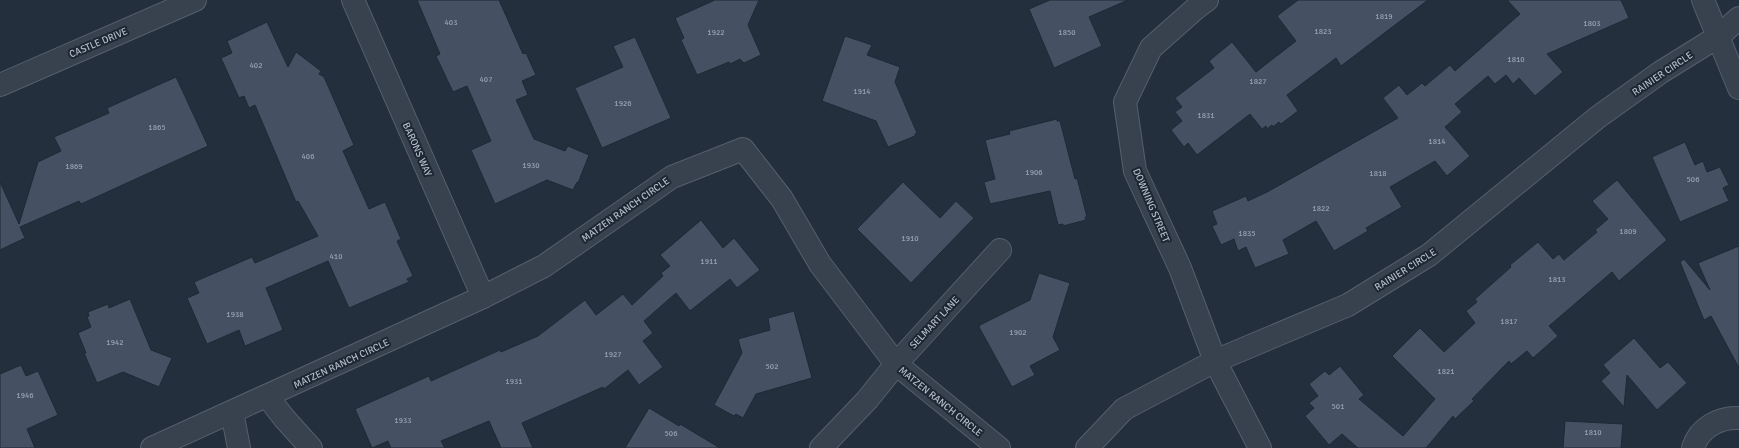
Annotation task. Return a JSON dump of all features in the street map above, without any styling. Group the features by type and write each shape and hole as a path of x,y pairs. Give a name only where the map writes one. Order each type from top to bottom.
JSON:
{"street":[{"name":"BARONS WAY","path":"353,0 483,297"},
{"path":"1703,0 1729,36 1739,88"},
{"name":"CASTLE DRIVE","path":"0,84 183,2"},
{"name":"DOWNING STREET","path":"1197,3 1151,48 1125,102 1135,172 1180,268 1215,361 1260,448"},
{"name":"RAINIER CIRCLE","path":"1087,448 1124,410 1215,361 1348,305 1430,256 1598,117 1661,72 1729,36 1739,18"},
{"name":"MATZEN RANCH CIRCLE","path":"152,448 483,297 544,266 672,177 743,149 782,199 820,264 896,364 999,448"},
{"name":"SELMART LANE","path":"821,448 867,400 896,364 1000,250"},
{"path":"267,396 284,418 312,448"},
{"path":"232,412 239,448"},
{"path":"1693,448 1695,441 1704,429 1717,421 1739,418"}],"building":[{"path":"417,0 499,0 523,54 526,53 536,75 522,81 528,95 516,100 534,139 565,151 568,146 589,155 578,183 577,182 573,190 547,180 495,204 471,150 491,141 467,86 453,92 436,56 440,54"},
{"path":"715,0 759,0 748,25 761,55 744,63 740,59 730,64 729,62 697,75 681,40 684,38 675,18"},
{"path":"1050,0 1128,0 1089,17 1102,46 1054,68 1029,9"},
{"path":"1298,0 1428,0 1341,66 1336,58 1287,95 1298,111 1281,124 1279,122 1273,127 1272,125 1267,129 1266,126 1262,129 1250,114 1197,155 1188,143 1184,147 1171,130 1182,121 1175,112 1182,107 1175,98 1214,68 1209,61 1232,42 1256,72 1296,41 1277,16"},
{"path":"1507,0 1621,0 1629,18 1547,54 1563,72 1535,96 1519,78 1513,84 1506,75 1495,84 1488,76 1455,104 1462,112 1445,127 1470,156 1447,176 1435,161 1390,187 1402,207 1366,228 1368,231 1334,251 1316,221 1283,240 1289,254 1255,268 1246,247 1238,251 1234,239 1221,245 1212,226 1217,224 1212,211 1246,196 1248,201 1269,191 1398,118 1383,98 1399,85 1407,95 1422,83 1425,86 1450,65 1455,71 1520,14"},
{"path":"267,22 288,67 296,52 321,71 319,74 324,77 354,145 343,151 369,209 385,202 401,239 397,241 413,276 407,279 409,282 349,308 328,261 266,288 283,330 245,346 239,330 207,344 187,298 199,293 194,282 252,257 255,263 318,236 298,201 296,202 255,105 249,108 244,96 239,98 221,58 232,53 227,41"},
{"path":"845,36 872,45 867,55 900,67 895,82 917,133 915,136 888,147 876,121 822,101"},
{"path":"635,37 671,118 602,148 575,88 623,67 613,46"},
{"path":"176,77 208,146 81,204 79,201 20,227 25,238 0,250 0,182 19,224 38,162 61,151 54,137 109,113 107,108"},
{"path":"1057,119 1057,121 1060,121 1075,179 1077,178 1087,217 1085,217 1086,220 1063,226 1063,224 1058,225 1050,191 990,204 984,182 995,179 985,140 1010,134 1009,131"},
{"path":"1685,142 1695,165 1703,161 1707,172 1720,167 1729,185 1723,188 1729,201 1680,222 1652,157"},
{"path":"1617,180 1667,240 1619,281 1612,272 1549,326 1558,336 1533,358 1527,351 1511,364 1509,361 1472,399 1474,401 1455,419 1453,416 1426,448 1358,448 1342,434 1329,445 1305,416 1314,408 1309,403 1318,396 1309,384 1325,371 1329,375 1340,366 1364,395 1359,399 1403,436 1435,399 1392,356 1420,328 1444,352 1475,323 1466,311 1477,302 1475,299 1511,267 1510,265 1538,242 1553,259 1559,254 1564,260 1597,232 1595,230 1608,219 1592,201"},
{"path":"903,182 940,218 956,201 974,218 911,283 857,229"},
{"path":"701,220 723,248 734,238 760,270 737,288 730,279 690,311 676,293 644,321 653,333 643,341 663,367 639,385 628,370 604,389 603,387 522,423 533,448 501,448 489,421 441,441 445,448 391,448 388,441 372,448 355,409 429,376 431,381 500,350 501,352 538,336 585,300 596,315 623,294 632,305 663,276 661,273 670,266 660,255"},
{"path":"1739,246 1739,368 1711,316 1704,320 1680,262 1684,259 1710,290 1698,263"},
{"path":"1039,273 1070,283 1053,337 1060,350 1030,366 1035,375 1012,387 979,327 980,325 1030,300"},
{"path":"130,299 151,350 172,358 159,387 123,372 97,383 84,353 86,353 78,333 91,327 87,317 89,316 88,312 108,304 109,308"},
{"path":"794,311 812,378 756,394 743,418 736,414 734,416 714,405 742,353 738,339 770,330 768,318"},
{"path":"1634,338 1660,368 1668,362 1687,383 1657,410 1627,375 1624,407 1601,381 1610,373 1603,365"},
{"path":"21,365 26,376 38,371 58,415 27,429 35,448 0,448 0,374"},
{"path":"649,408 679,426 680,424 720,448 625,448"},
{"path":"1565,421 1623,424 1621,448 1563,448"}]}
